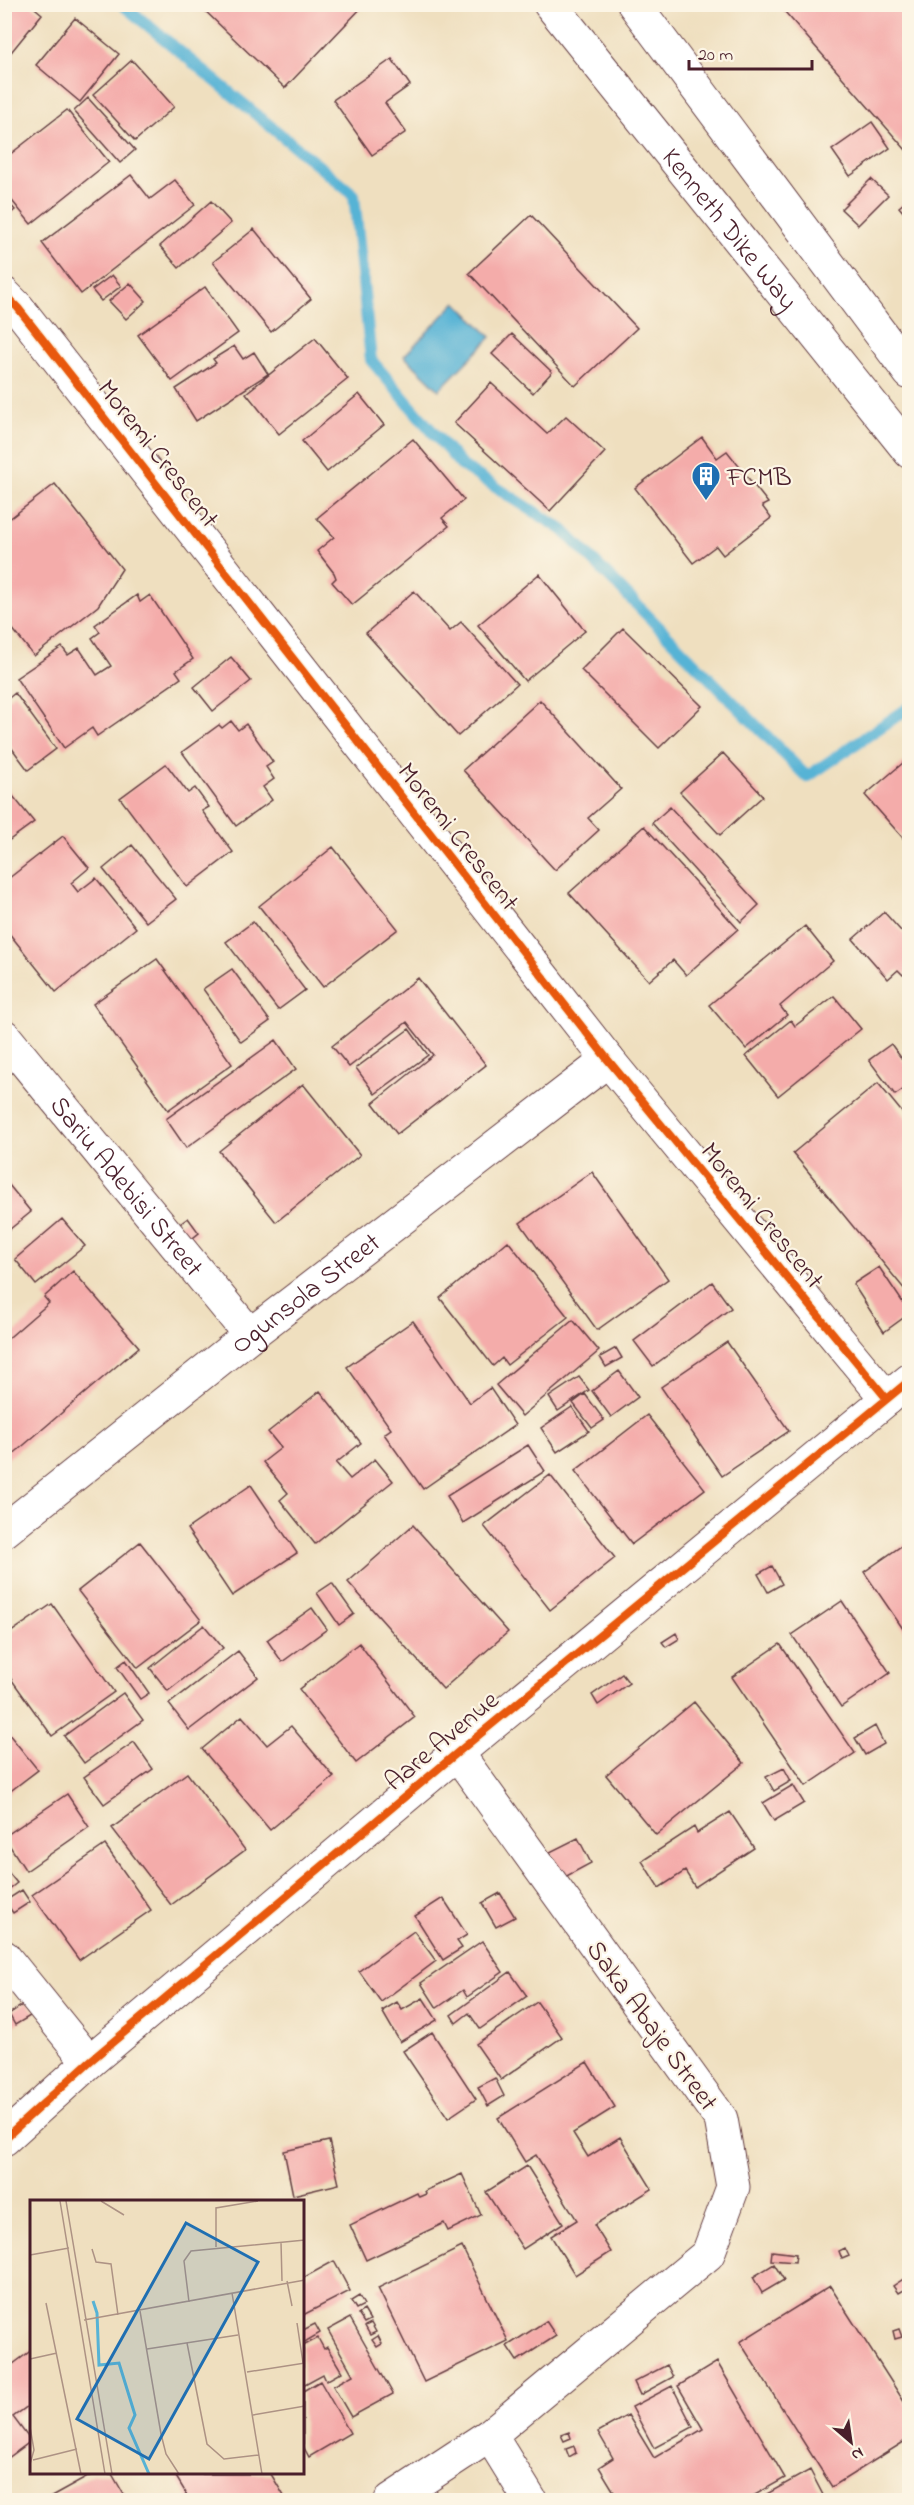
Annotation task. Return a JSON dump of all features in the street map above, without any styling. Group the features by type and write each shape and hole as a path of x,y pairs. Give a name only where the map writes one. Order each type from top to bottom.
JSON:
{"main road":[{"name":"Kenneth Dike Way","path":"550,4 909,452"},
{"name":"Kenneth Dike Way","path":"634,4 909,373"},
{"name":"Moremi Crescent","path":"4,294 25,317 608,1059 898,1389"},
{"name":"Sariu Adebisi Street","path":"4,1036 250,1335"},
{"name":"Ogunsola Street","path":"4,1531 250,1335 608,1059"},
{"name":"Aare Avenue","path":"4,2139 89,2062 457,1753 898,1389"},
{"name":"Saka Abaje Street","path":"391,2500 490,2436 708,2253 733,2187 721,2119 457,1753"},
{"path":"4,1957 89,2062"},
{"path":"490,2436 530,2500"}],"water":[{"path":"456,302 491,337 439,390 404,356"}],"building":[{"path":"4,4 30,4 42,14 8,56 4,53"},
{"path":"198,4 365,4 285,88"},
{"path":"778,4 899,4 910,16 910,147 906,150"},
{"path":"75,18 119,54 80,102 36,65"},
{"path":"392,59 410,85 385,103 406,132 372,155 333,100"},
{"path":"132,60 174,107 135,141 93,95"},
{"path":"88,98 135,150 120,163 74,111"},
{"path":"67,110 109,162 31,224 4,191 4,159"},
{"path":"872,122 890,148 850,176 832,150"},
{"path":"131,175 150,199 175,180 195,205 81,294 42,243"},
{"path":"871,179 888,195 858,225 841,209"},
{"path":"4,198 15,210 4,219"},
{"path":"910,198 910,220 899,207"},
{"path":"211,201 231,223 179,268 160,246"},
{"path":"531,215 637,328 575,386 469,273"},
{"path":"254,229 311,299 271,332 213,262"},
{"path":"112,275 121,286 101,301 92,290"},
{"path":"130,283 146,301 126,319 109,301"},
{"path":"205,287 238,333 172,381 138,335"},
{"path":"512,334 552,372 533,393 492,354"},
{"path":"315,338 348,379 279,434 246,393"},
{"path":"234,346 243,359 254,352 268,374 196,421 176,389 216,363 213,359"},
{"path":"491,383 547,434 566,416 605,452 550,511 454,423"},
{"path":"359,394 384,425 327,472 302,441"},
{"name":"FCMB","path":"702,437 717,458 727,451 768,503 762,506 771,518 723,555 716,546 693,563 635,488"},
{"path":"413,439 464,500 442,518 449,526 352,605 332,582 336,578 334,573 317,551 334,537 317,518"},
{"path":"55,484 122,569 98,606 34,656 4,618 4,523"},
{"path":"539,574 585,631 525,681 478,625"},
{"path":"414,591 450,631 461,622 517,684 458,736 366,633"},
{"path":"137,595 140,602 150,595 193,659 176,671 181,678 97,736 92,728 64,748 16,678 62,647 68,655 79,648 97,675 111,666 92,638 100,632 95,625"},
{"path":"623,628 702,706 659,748 581,670"},
{"path":"231,657 251,681 213,711 194,687"},
{"path":"15,693 56,749 28,770 5,739 5,701"},
{"path":"540,700 621,789 588,818 599,830 555,870 463,770"},
{"path":"231,721 238,730 246,724 273,762 266,767 274,779 263,787 272,800 236,826 182,752 219,725 222,728"},
{"path":"723,753 763,796 720,835 680,792"},
{"path":"910,757 910,846 865,795"},
{"path":"166,764 188,793 195,788 209,807 202,811 233,852 187,887 120,798"},
{"path":"4,785 34,822 4,844"},
{"path":"670,807 759,905 741,922 652,823"},
{"path":"644,826 738,929 686,975 673,960 649,981 569,893"},
{"path":"63,836 89,868 71,883 78,892 96,878 136,928 56,992 4,927 4,882"},
{"path":"132,845 176,899 146,922 103,869"},
{"path":"333,847 398,929 323,987 259,906"},
{"path":"884,912 910,941 910,970 903,975 898,970 888,979 853,939"},
{"path":"253,922 305,990 278,1010 226,942"},
{"path":"805,926 833,961 780,1006 787,1015 746,1049 709,1005"},
{"path":"157,959 232,1064 168,1110 93,1004"},
{"path":"232,969 270,1021 241,1042 203,989"},
{"path":"418,978 486,1065 397,1134 373,1103 433,1055 407,1022 349,1067 332,1046"},
{"path":"834,996 861,1029 778,1096 746,1056 791,1020 795,1026"},
{"path":"409,1029 428,1055 375,1094 356,1068"},
{"path":"910,1033 910,1045 904,1039"},
{"path":"276,1040 296,1069 186,1148 166,1119"},
{"path":"891,1044 910,1070 910,1085 895,1095 869,1060"},
{"path":"878,1083 910,1122 910,1296 793,1153"},
{"path":"303,1084 360,1155 276,1222 219,1151"},
{"path":"592,1172 668,1279 597,1330 520,1223"},
{"path":"4,1179 31,1212 4,1234"},
{"path":"188,1218 199,1233 184,1245 172,1230"},
{"path":"62,1219 85,1246 36,1285 15,1259"},
{"path":"508,1241 568,1317 507,1365 502,1358 493,1366 440,1298"},
{"path":"879,1267 910,1313 884,1332 853,1284"},
{"path":"73,1271 139,1347 4,1462 4,1342 49,1303 44,1297"},
{"path":"712,1282 731,1308 653,1366 634,1341"},
{"path":"573,1320 599,1351 522,1416 496,1385"},
{"path":"413,1321 470,1403 490,1388 515,1425 423,1489 384,1434 391,1429 347,1367"},
{"path":"727,1342 789,1431 722,1476 661,1387"},
{"path":"616,1348 622,1358 606,1367 600,1357"},
{"path":"619,1371 638,1397 611,1417 592,1391"},
{"path":"579,1377 589,1390 558,1411 549,1397"},
{"path":"320,1391 361,1443 336,1463 350,1479 375,1459 393,1481 315,1544 280,1500 288,1493 263,1462 281,1448 268,1432"},
{"path":"585,1394 604,1420 592,1428 573,1403"},
{"path":"572,1407 589,1431 557,1452 541,1428"},
{"path":"647,1415 705,1489 632,1544 575,1471"},
{"path":"528,1445 545,1471 463,1523 447,1496"},
{"path":"550,1475 615,1558 550,1610 484,1526"},
{"path":"251,1485 297,1553 232,1596 187,1529"},
{"path":"413,1525 508,1632 443,1689 348,1582"},
{"path":"910,1540 910,1639 864,1572"},
{"path":"140,1542 201,1620 138,1668 78,1591"},
{"path":"772,1566 782,1584 768,1592 758,1574"},
{"path":"332,1583 354,1614 339,1625 317,1593"},
{"path":"842,1601 890,1673 841,1707 792,1635"},
{"path":"52,1604 114,1692 52,1736 4,1669 4,1637"},
{"path":"312,1608 327,1629 282,1662 267,1640"},
{"path":"204,1625 223,1648 168,1691 150,1668"},
{"path":"676,1633 679,1639 666,1647 662,1642"},
{"path":"359,1643 415,1717 356,1763 299,1689"},
{"path":"780,1644 855,1753 806,1786 732,1677"},
{"path":"238,1651 258,1677 189,1730 169,1704"},
{"path":"126,1660 149,1693 140,1699 117,1667"},
{"path":"622,1674 629,1683 598,1705 592,1695"},
{"path":"123,1693 143,1720 84,1763 64,1736"},
{"path":"694,1702 744,1763 656,1835 606,1775"},
{"path":"242,1716 267,1745 291,1726 334,1777 270,1830 202,1749"},
{"path":"875,1726 884,1744 865,1755 855,1738"},
{"path":"4,1728 38,1770 4,1796"},
{"path":"134,1742 153,1769 104,1804 84,1777"},
{"path":"784,1768 791,1781 774,1791 766,1777"},
{"path":"187,1773 245,1850 171,1905 112,1828"},
{"path":"793,1785 804,1803 774,1821 763,1803"},
{"path":"67,1794 89,1827 26,1871 4,1837"},
{"path":"730,1812 754,1848 695,1887 685,1871 659,1888 642,1861 694,1827 697,1833"},
{"path":"578,1838 591,1863 563,1878 550,1852"},
{"path":"105,1845 151,1910 79,1960 32,1895"},
{"path":"4,1867 17,1883 4,1893"},
{"path":"22,1890 30,1902 13,1913 5,1901"},
{"path":"500,1893 515,1917 496,1927 482,1903"},
{"path":"443,1898 467,1935 457,1941 462,1948 443,1960 415,1916"},
{"path":"414,1931 436,1961 381,2002 359,1971"},
{"path":"482,1941 503,1972 467,1997 463,1990 437,2008 421,1983"},
{"path":"510,1972 527,1996 480,2029 469,2013 456,2023 451,2015"},
{"path":"423,1998 437,2020 400,2042 382,2011 397,2002 402,2010"},
{"path":"27,2002 35,2013 15,2025 9,2014"},
{"path":"537,2002 562,2037 501,2080 476,2044"},
{"path":"432,2032 476,2099 448,2118 403,2051"},
{"path":"587,2062 615,2107 573,2133 588,2157 620,2137 652,2189 594,2225 611,2252 575,2275 551,2236 577,2220 536,2155 525,2162 498,2118"},
{"path":"495,2078 504,2096 488,2106 478,2087"},
{"path":"329,2141 339,2184 293,2195 284,2151"},
{"path":"527,2166 563,2223 523,2249 486,2192"},
{"path":"462,2174 481,2215 448,2231 444,2223 366,2260 350,2225 417,2193 419,2197 426,2194 425,2191"},
{"path":"462,2247 508,2341 424,2382 378,2288"},
{"path":"845,2248 849,2256 842,2259 839,2251"},
{"path":"772,2251 796,2254 795,2262 771,2260"},
{"path":"334,2261 350,2291 304,2314 304,2277"},
{"path":"774,2264 784,2280 762,2293 753,2277"},
{"path":"908,2276 910,2286 898,2293 893,2286"},
{"path":"830,2286 910,2411 910,2438 832,2487 740,2342"},
{"path":"359,2296 364,2305 356,2309 351,2301"},
{"path":"364,2310 370,2320 364,2323 358,2314"},
{"path":"350,2318 393,2394 351,2417 333,2386 353,2375 328,2330"},
{"path":"546,2321 556,2336 517,2361 507,2346"},
{"path":"371,2323 376,2332 370,2335 365,2326"},
{"path":"315,2324 320,2333 304,2342 304,2330"},
{"path":"899,2329 902,2337 895,2339 893,2331"},
{"path":"378,2336 382,2344 377,2347 372,2340"},
{"path":"318,2338 324,2349 327,2347 342,2372 326,2381 323,2374 304,2384 304,2345"},
{"path":"30,2351 30,2404 13,2417 30,2442 4,2461 4,2361 9,2367"},
{"path":"717,2362 785,2478 746,2500 619,2500 599,2467 613,2458 598,2432 628,2415 654,2458 703,2429 678,2386"},
{"path":"667,2365 673,2377 640,2395 634,2382"},
{"path":"320,2381 350,2433 309,2457 304,2448 304,2390"},
{"path":"672,2386 693,2427 654,2448 632,2407"},
{"path":"569,2432 571,2438 564,2441 561,2435"},
{"path":"574,2446 576,2453 569,2457 566,2449"},
{"path":"810,2470 824,2497 818,2500 768,2500 765,2495"},
{"path":"91,2475 113,2475 127,2500 46,2500"},
{"path":"175,2475 272,2475 284,2496 277,2500 190,2500"}],"waterway":[{"path":"122,4 354,195 371,360 461,465 563,530 807,777 910,707"}],"cycle path":[{"path":"4,294 18,308 608,1060 887,1399"},
{"path":"4,2139 89,2062 457,1753 910,1380"}],"place":[{"name":"FCMB","path":"706,502"}]}
